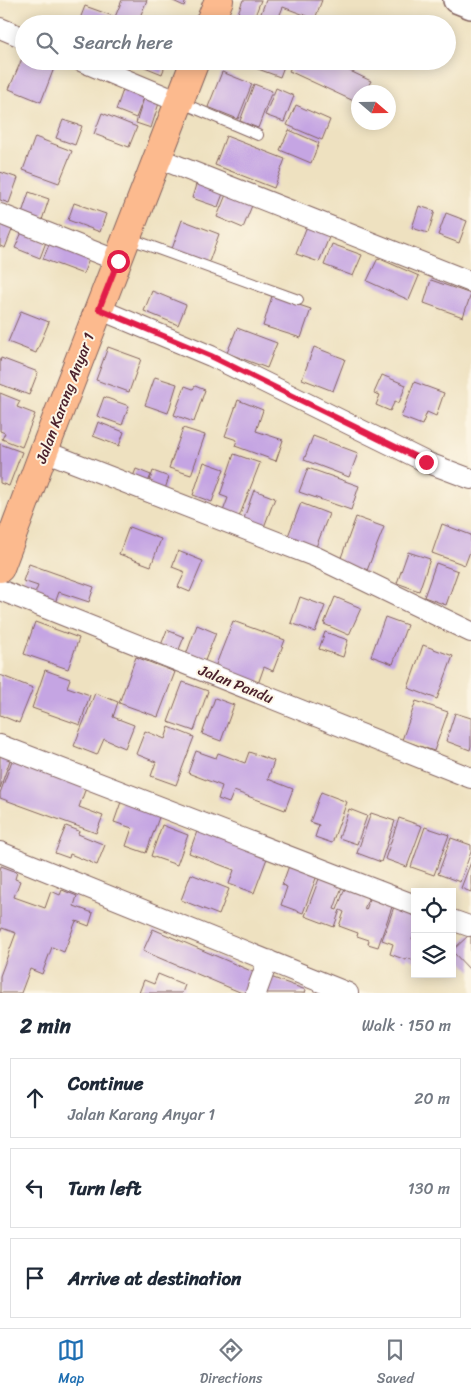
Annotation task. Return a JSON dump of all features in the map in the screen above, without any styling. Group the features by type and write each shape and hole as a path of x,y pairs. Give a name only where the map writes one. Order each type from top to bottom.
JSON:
{"main road":[{"path":"212,15 218,0"},
{"name":"Jalan Karang Anyar 1","path":"0,567 191,70"}],"street":[{"path":"0,28 15,34"},
{"path":"103,70 179,102"},
{"path":"158,158 471,282"},
{"path":"0,214 122,249"},
{"path":"99,309 211,356 426,462 471,479"},
{"path":"44,451 316,557 471,632"},
{"name":"Jalan Pandu","path":"0,590 471,778"},
{"path":"0,745 411,903"},
{"path":"0,852 348,993"},
{"path":"256,993 268,960"}],"lane":[{"path":"179,102 258,135"},
{"path":"122,249 298,300"}],"building":[{"path":"122,0 147,0 141,15 116,15"},
{"path":"171,0 186,0 184,6"},
{"path":"243,0 261,0 255,15 237,15"},
{"path":"266,0 322,0 316,15 304,15 283,7 280,15 260,15"},
{"path":"85,6 110,15 82,15"},
{"path":"17,70 53,70 41,102 9,89"},
{"path":"152,70 164,70 162,74"},
{"path":"261,70 283,70 280,77"},
{"path":"348,70 371,81 369,85 351,85 351,100 289,71"},
{"path":"222,72 252,84 238,119 208,107"},
{"path":"254,84 272,91 258,128 240,121"},
{"path":"124,87 145,95 136,118 116,110"},
{"path":"276,88 294,96 284,122 265,115"},
{"path":"145,95 160,100 151,128 136,123"},
{"path":"296,105 330,120 322,140 287,125"},
{"path":"102,113 137,127 129,147 94,134"},
{"path":"63,120 82,126 75,145 56,138"},
{"path":"289,130 319,143 311,163 280,150"},
{"path":"226,136 285,159 274,188 215,165"},
{"path":"35,137 72,151 59,183 23,170"},
{"path":"0,172 18,178 9,203 0,200"},
{"path":"197,181 224,191 218,207 192,198"},
{"path":"29,192 49,199 41,223 21,216"},
{"path":"227,192 253,203 243,228 217,217"},
{"path":"74,203 106,214 100,232 68,220"},
{"path":"419,206 435,211 428,233 412,228"},
{"path":"446,213 467,221 459,243 438,235"},
{"path":"0,220 14,225 5,248 0,246"},
{"path":"182,220 219,234 209,262 172,249"},
{"path":"307,226 330,235 319,262 296,254"},
{"path":"22,232 46,242 40,258 15,248"},
{"path":"51,240 91,255 83,274 43,259"},
{"path":"332,244 362,255 353,276 324,265"},
{"path":"378,258 419,276 409,300 367,281"},
{"path":"431,280 471,294 463,317 424,303"},
{"path":"152,291 186,305 178,325 144,311"},
{"path":"272,296 311,309 301,338 263,326"},
{"path":"21,311 49,322 36,353 8,342"},
{"path":"237,328 277,343 267,368 227,353"},
{"path":"108,347 141,359 129,392 96,380"},
{"path":"314,347 345,359 333,391 302,379"},
{"path":"1,358 38,372 29,395 0,384"},
{"path":"382,375 406,385 399,403 395,401 390,411 376,405 380,395 374,393"},
{"path":"155,377 177,384 168,413 145,405"},
{"path":"414,382 444,393 436,416 427,412 422,425 401,417"},
{"path":"185,386 193,389 195,386 205,390 194,422 174,415"},
{"path":"0,393 20,401 17,407 35,414 22,447 2,439 5,433 0,431"},
{"path":"104,397 129,406 122,425 97,416"},
{"path":"238,400 263,410 256,431 283,440 276,461 235,446 237,440 225,436"},
{"path":"98,422 124,432 119,446 93,436"},
{"path":"183,428 205,435 191,475 169,468"},
{"path":"313,436 358,453 349,477 304,460"},
{"path":"0,444 22,452 9,486 0,483"},
{"path":"234,454 260,463 236,525 220,519 228,498 220,495"},
{"path":"204,462 224,469 212,502 193,495"},
{"path":"308,468 359,486 351,510 299,492"},
{"path":"136,469 151,475 145,489 130,484"},
{"path":"153,471 169,477 163,495 147,489"},
{"path":"254,490 275,498 261,535 241,527"},
{"path":"301,503 329,514 314,552 286,541"},
{"path":"356,517 384,527 366,573 339,563"},
{"path":"442,524 471,535 471,549 465,565 432,553"},
{"path":"129,527 161,539 151,566 119,554"},
{"path":"178,551 203,561 190,592 178,587 185,572 172,567"},
{"path":"408,552 430,559 419,591 397,583"},
{"path":"436,563 458,571 446,605 424,597"},
{"path":"29,564 94,587 89,602 59,592 54,606 33,599 38,586 23,581"},
{"path":"300,597 325,606 315,632 291,623"},
{"path":"335,597 361,608 349,635 324,624"},
{"path":"385,617 407,625 393,664 371,656"},
{"path":"233,621 285,640 273,671 264,667 258,684 215,667"},
{"path":"35,622 79,638 68,669 24,654"},
{"path":"197,625 216,633 202,668 184,660"},
{"path":"167,630 184,637 176,657 159,650"},
{"path":"325,632 348,640 343,657 319,649"},
{"path":"423,645 453,656 437,699 408,688"},
{"path":"136,657 175,672 158,717 119,703"},
{"path":"45,670 70,679 67,687 90,695 80,725 32,708"},
{"path":"0,675 33,688 19,723 0,715"},
{"path":"183,682 208,691 194,731 168,722"},
{"path":"95,693 118,702 113,717 134,725 125,748 104,739 97,755 74,746"},
{"path":"215,698 234,705 221,741 202,734"},
{"path":"416,701 448,712 434,751 402,740"},
{"path":"455,713 471,718 470,750 446,741"},
{"path":"169,727 194,737 176,785 151,776 156,762 136,754 145,731 165,739"},
{"path":"0,748 13,752 0,788"},
{"path":"196,751 216,758 218,753 245,763 249,752 274,761 268,779 293,789 285,810 234,791 229,803 218,799 222,786 188,773"},
{"path":"13,758 87,785 79,807 103,816 96,833 0,798 0,793"},
{"path":"321,792 347,802 332,843 315,837 319,825 310,822"},
{"path":"122,799 161,812 146,853 126,846 132,828 114,822"},
{"path":"349,809 367,816 357,844 339,838"},
{"path":"371,813 395,821 381,862 357,853"},
{"path":"399,818 422,826 407,867 385,859"},
{"path":"162,825 188,835 177,865 151,856"},
{"path":"66,826 79,831 78,834 105,845 97,865 70,854 69,858 55,853"},
{"path":"199,826 269,853 254,893 229,884 234,870 189,853"},
{"path":"425,827 449,835 434,875 411,867"},
{"path":"451,838 471,845 471,852 460,882 438,874"},
{"path":"471,862 471,892 461,888"},
{"path":"290,863 318,873 303,913 281,905 287,887 282,885"},
{"path":"1,866 17,872 15,879 20,881 14,897 45,908 51,891 60,895 62,890 77,896 74,906 93,913 89,926 76,921 64,952 52,947 42,974 30,969 21,993 0,993 0,976 16,933 2,928 0,933"},
{"path":"191,874 229,889 219,915 181,900"},
{"path":"320,876 343,884 334,909 337,910 345,888 369,897 364,909 366,910 371,896 393,904 378,947 368,944 369,940 357,936 358,933 339,926 344,912 340,910 334,927 305,916"},
{"path":"395,904 411,910 411,960 407,958 406,960 390,954 393,944 382,940"},
{"path":"153,929 258,974 250,993 242,993 143,951"},
{"path":"471,933 471,971 456,955 456,947"},
{"path":"158,974 185,985 182,993 139,993 144,980 154,984"},
{"path":"268,976 306,990 305,993 262,993"}],"route":[{"path":"118,261 99,309 211,356 426,462"}]}
